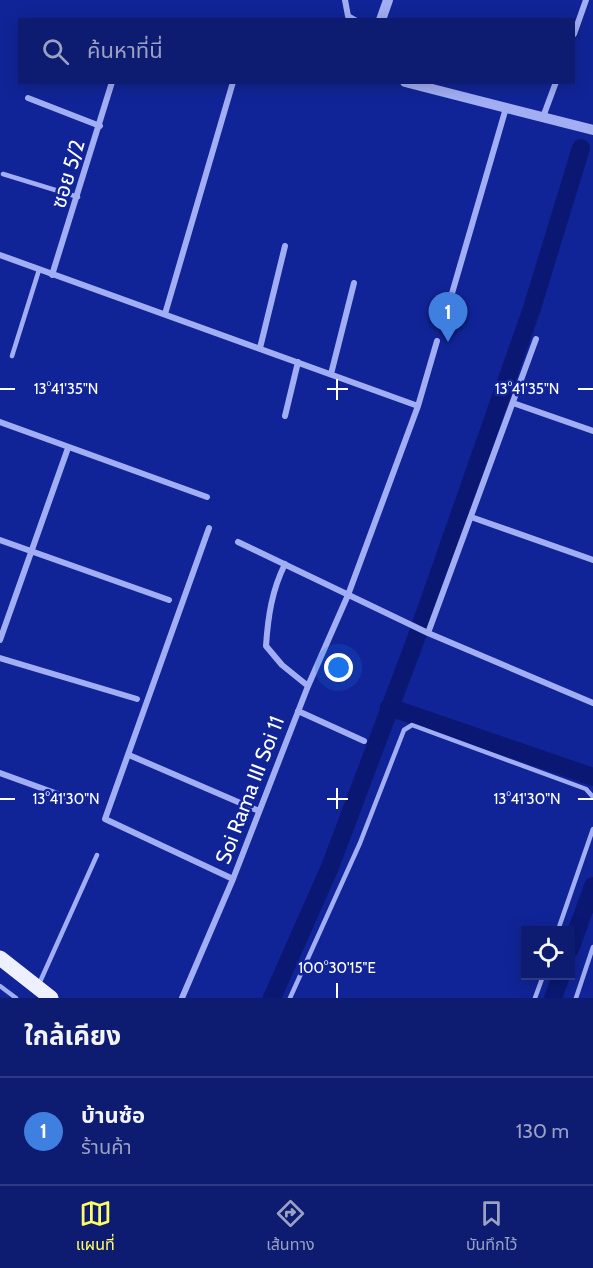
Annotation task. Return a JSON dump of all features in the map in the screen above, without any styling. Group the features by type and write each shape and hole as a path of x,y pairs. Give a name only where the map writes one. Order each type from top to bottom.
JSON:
{"main road":[{"path":"0,958 51,998"}],"street":[{"path":"345,0 348,16 352,18"},
{"path":"382,18 388,0"},
{"path":"575,29 586,0"},
{"name":"ซอย 5/2","path":"52,275 111,84"},
{"path":"165,314 232,84"},
{"path":"413,84 593,130"},
{"path":"543,117 555,84"},
{"path":"28,98 100,126"},
{"path":"448,308 506,108"},
{"path":"260,348 285,246"},
{"path":"0,255 418,406"},
{"path":"331,374 354,283"},
{"path":"428,633 536,339"},
{"name":"Soi Rama III Soi 11","path":"182,998 233,879 308,686 348,595 418,406 438,341"},
{"path":"285,416 298,362"},
{"path":"513,403 593,431"},
{"path":"0,422 207,497"},
{"path":"0,640 68,448"},
{"path":"471,517 593,560"},
{"path":"209,528 105,819 233,879"},
{"path":"0,540 169,600"},
{"path":"238,542 428,633 593,703"},
{"path":"285,564 275,584 268,618 266,646 282,665 308,686"},
{"path":"0,658 137,699"},
{"path":"298,711 364,741"},
{"path":"129,755 259,812"},
{"path":"0,773 66,797"}],"lane":[{"path":"3,174 78,197"},
{"path":"12,356 39,270"},
{"path":"290,998 360,843 404,730 408,726 412,725 586,789 593,797"},
{"path":"559,926 593,829"},
{"path":"37,989 97,855"},
{"path":"576,998 593,947"},
{"path":"535,998 541,980"},
{"path":"0,986 16,998"}],"waterway":[{"path":"272,998 330,867 414,644 532,308 581,148"},
{"path":"389,707 593,777"},
{"path":"575,935 593,886"},
{"path":"553,998 560,980"}],"place":[{"name":"บ้านซ้อ","path":"448,342"}]}
